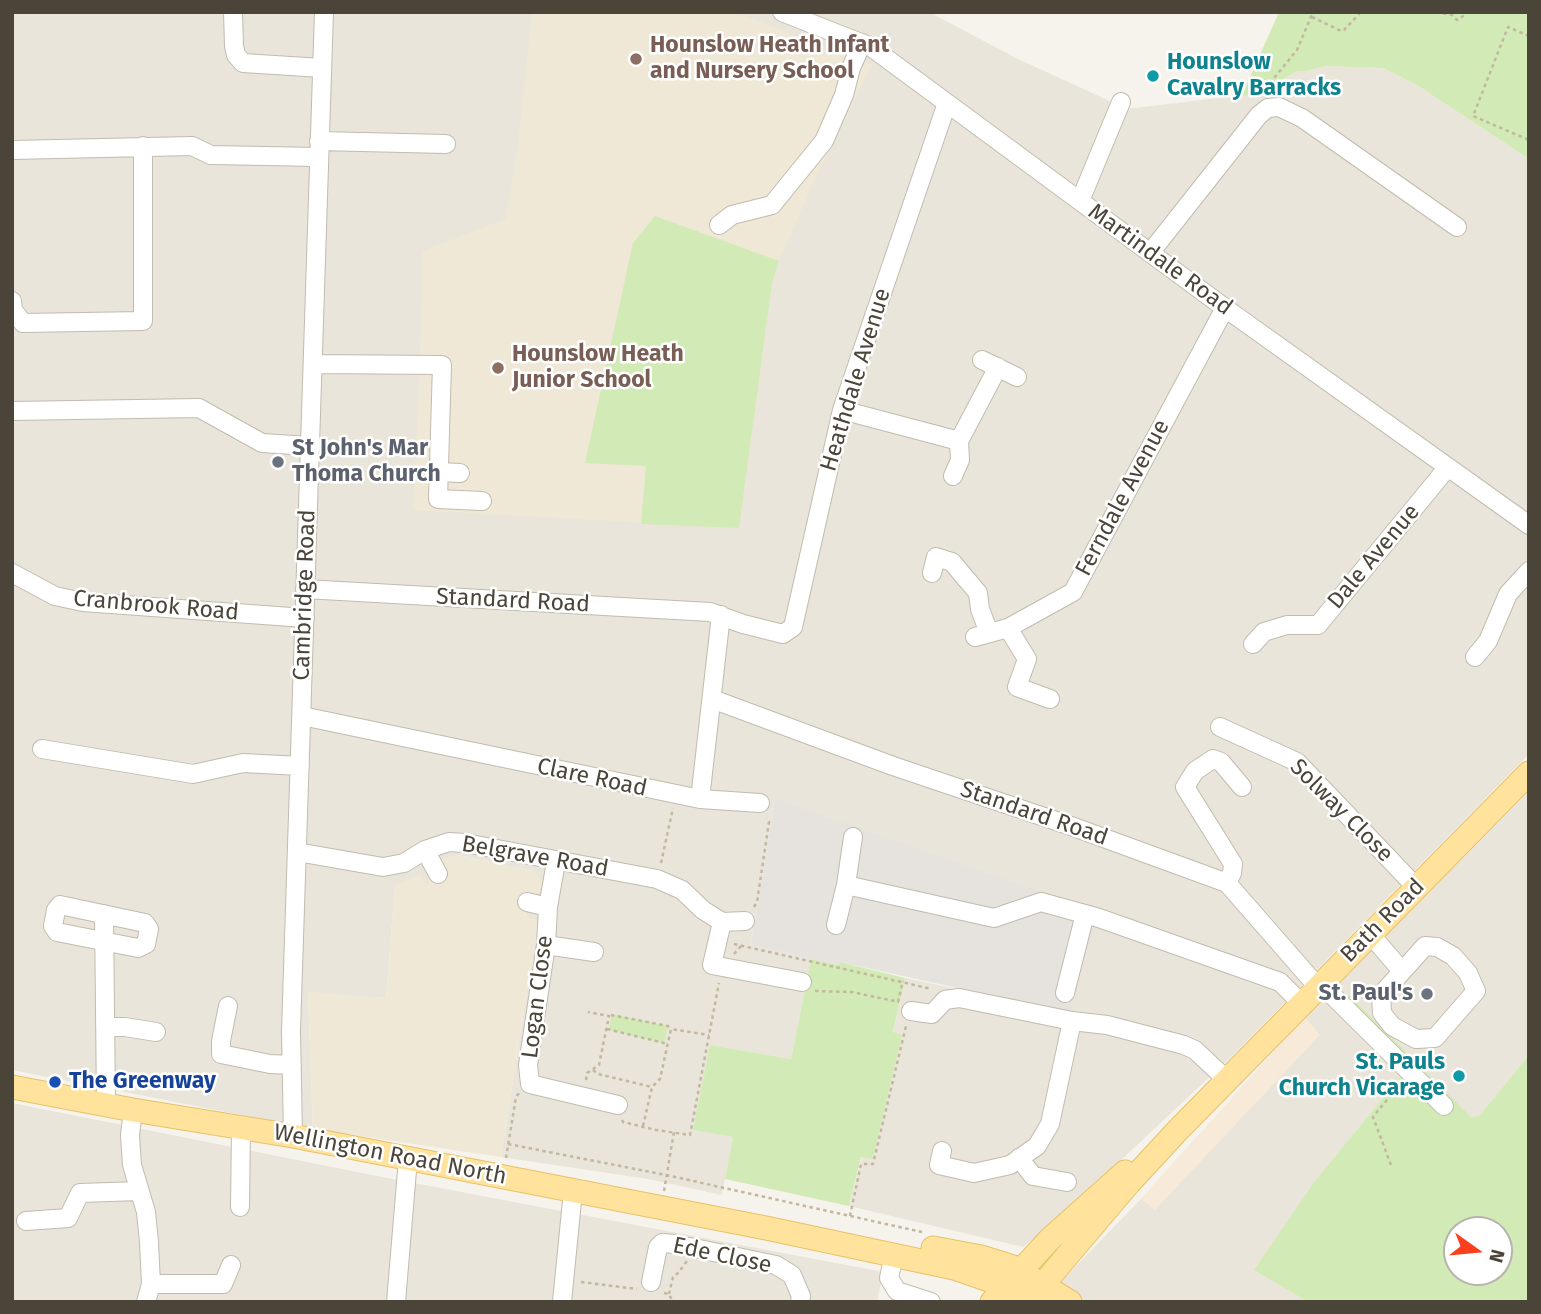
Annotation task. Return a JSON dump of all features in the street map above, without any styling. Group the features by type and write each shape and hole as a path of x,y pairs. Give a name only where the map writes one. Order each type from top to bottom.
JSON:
{"main road":[{"name":"Bath Road","path":"1022,1292 1313,991 1529,773"},
{"name":"Wellington Road North","path":"12,1087 293,1136 766,1228 954,1268 1022,1292"},
{"name":"Bath Road","path":"1022,1292 1050,1239 1118,1177 1178,1130"},
{"name":"Wellington Road North","path":"766,1228 915,1244 981,1257 1022,1292"},
{"path":"1022,1292 1070,1302"}],"street":[{"path":"233,12 236,55 243,63 322,68"},
{"name":"Cambridge Road","path":"293,1136 291,1031 324,12"},
{"name":"Martindale Road","path":"782,12 872,47 1225,308 1529,525"},
{"path":"719,225 732,215 772,205 824,141 862,43"},
{"path":"1080,201 1121,102"},
{"name":"Heathdale Avenue","path":"721,615 743,624 783,634 793,627 842,410 947,103"},
{"path":"1150,253 1259,115 1274,107 1302,118 1457,228"},
{"path":"12,150 192,146 211,155 446,144"},
{"path":"12,301 13,310 23,323 143,321 143,146"},
{"name":"Ferndale Avenue","path":"932,573 936,557 952,562 978,593 982,635 1008,628 1073,592 1225,308"},
{"path":"313,363 442,365 438,499 482,500"},
{"path":"953,476 960,460 959,441 990,363 1017,377"},
{"path":"12,411 199,408 262,443 309,446"},
{"path":"842,410 959,441"},
{"name":"Dale Avenue","path":"1253,644 1264,632 1287,625 1318,625 1448,467"},
{"path":"439,472 460,473"},
{"path":"1475,657 1488,641 1508,594 1529,571"},
{"name":"Cranbrook Road","path":"12,573 55,596 82,603 305,618"},
{"name":"Standard Road","path":"306,589 697,611 721,615"},
{"path":"700,799 721,615"},
{"path":"1008,628 1027,659 1017,687 1050,699"},
{"name":"Standard Road","path":"712,699 893,766 1071,826 1227,883 1313,991"},
{"name":"Clare Road","path":"302,716 700,799 760,803"},
{"name":"Solway Close","path":"1220,727 1297,762 1416,887"},
{"path":"42,749 193,774 243,763 300,766"},
{"path":"1227,883 1233,864 1185,787 1195,771 1213,759 1221,762 1242,788"},
{"path":"836,925 846,885 853,837"},
{"name":"Belgrave Road","path":"297,852 383,867 404,863 425,850 449,842 465,843 657,879 682,890 720,931"},
{"path":"425,850 438,874"},
{"name":"Logan Close","path":"556,862 528,1065 530,1084 618,1105"},
{"path":"846,885 994,918 1041,902 1085,914 1313,991 1409,1071 1444,1105"},
{"path":"527,902 548,907"},
{"path":"60,905 145,923 149,929 145,944 138,948 105,941 57,932 53,926 56,910 60,905"},
{"path":"104,914 106,1105"},
{"path":"1065,993 1085,914"},
{"path":"745,921 720,931 717,966 802,982"},
{"path":"1370,934 1402,971"},
{"path":"546,944 594,953"},
{"path":"1424,946 1437,947 1453,956 1468,973 1476,991 1435,1038 1416,1039 1392,1027 1382,1013 1381,995 1402,971 1424,946"},
{"path":"904,1006 932,1014 946,1000 959,998 1072,1021 1107,1025 1195,1050 1227,1080"},
{"path":"228,1006 221,1054 270,1064 292,1065"},
{"path":"942,1151 939,1165 974,1173 1010,1165 1037,1146 1050,1124 1072,1021"},
{"path":"105,1027 156,1032"},
{"path":"133,1110 130,1135 132,1165 146,1212 151,1284 146,1302"},
{"path":"240,1207 241,1127"},
{"path":"1019,1158 1033,1177 1067,1182"},
{"path":"396,1302 408,1159"},
{"path":"26,1221 68,1218 80,1194 140,1191"},
{"path":"562,1302 573,1191"},
{"name":"Ede Close","path":"649,1288 658,1247 662,1243 675,1244 776,1265 792,1275 801,1296 800,1302"},
{"path":"894,1255 889,1278 897,1291 931,1302"},
{"path":"151,1284 223,1284 231,1265"}],"path":[{"path":"1274,107 1260,96 1297,50 1313,12"},
{"path":"1312,17 1340,31 1361,12"},
{"path":"1436,12 1452,15 1457,20 1469,12"},
{"path":"1529,36 1508,27 1473,116 1529,140"},
{"path":"657,879 676,794"},
{"path":"745,921 757,902 769,822 760,803"},
{"path":"720,931 741,946 903,981 933,989 946,1000"},
{"path":"618,1105 623,1122 690,1135 709,1035 717,966 741,946"},
{"path":"850,1216 861,1164 873,1164 904,1006 903,981"},
{"path":"802,982 814,991 852,992 904,1006"},
{"path":"588,1012 609,1016 612,1014 668,1026 671,1029 709,1035"},
{"path":"582,1097 587,1073 599,1065 609,1016"},
{"path":"607,1029 668,1044"},
{"path":"643,1127 652,1087 660,1079 671,1029"},
{"path":"593,1070 598,1074 652,1087"},
{"path":"1391,1166 1373,1117 1409,1071"},
{"path":"503,1178 516,1097 530,1084"},
{"path":"661,1208 674,1132"},
{"path":"508,1144 666,1175 929,1233"},
{"path":"564,1280 649,1288 669,1294 673,1302"}],"shaded area":[{"path":"12,12 929,12 1016,58 1127,109 1242,95 1268,95 1267,91 1297,71 1326,66 1383,68 1417,85 1529,159 1529,754 1231,1057 1057,1220 1023,1247 849,1206 862,1156 873,1159 902,1035 893,1033 905,978 1070,1013 775,800 751,943 811,959 791,1059 710,1045 694,1130 733,1137 722,1195 648,1179 501,1157 538,921 525,916 533,871 458,855 442,860 442,869 426,885 395,885 386,998 308,993 313,1129 12,1070"},
{"path":"532,12 734,12 872,65 814,181 772,283 739,528 413,510 422,251 506,219 518,145"},
{"path":"1529,792 1529,1055 1479,1116 1473,1118 1336,1008 1400,1077 1314,1182 1255,1270 1308,1302 1041,1302 1141,1199 1305,1017"},
{"path":"775,799 1098,912 1070,1013 840,962 838,965 751,944"},
{"path":"458,855 533,871 542,880 539,893 528,896 525,916 538,920 501,1157 313,1129 308,992 386,998 395,885 420,875 426,885 442,869 441,860"},
{"path":"1305,1017 1320,1035 1155,1210 1141,1199"},
{"path":"12,1103 377,1176 883,1272 877,1302 12,1302"}],"green space":[{"path":"1279,12 1529,12 1529,159 1417,85 1383,68 1326,66 1297,71 1267,91 1268,96 1242,95"},
{"path":"655,216 779,261 772,283 739,528 641,524 646,466 585,463 633,243"},
{"path":"811,959 838,965 840,962 905,978 893,1032 902,1035 873,1159 861,1157 849,1206 725,1179 733,1137 693,1130 710,1045 791,1059"},
{"path":"1349,995 1471,1117 1479,1116 1529,1055 1529,1302 1308,1302 1254,1270 1314,1182 1400,1077 1335,1007"},
{"path":"612,1014 668,1026 664,1043 609,1030"}],"place":[{"name":"Hounslow Heath Infant and Nursery School","path":"636,59"},
{"name":"Hounslow Cavalry Barracks","path":"1153,76"},
{"name":"Hounslow Heath Junior School","path":"498,368"},
{"name":"St John's Mar Thoma Church","path":"278,462"},
{"name":"St. Paul's","path":"1427,994"},
{"name":"St. Pauls Church Vicarage","path":"1459,1076"},
{"name":"The Greenway","path":"55,1082"}]}
